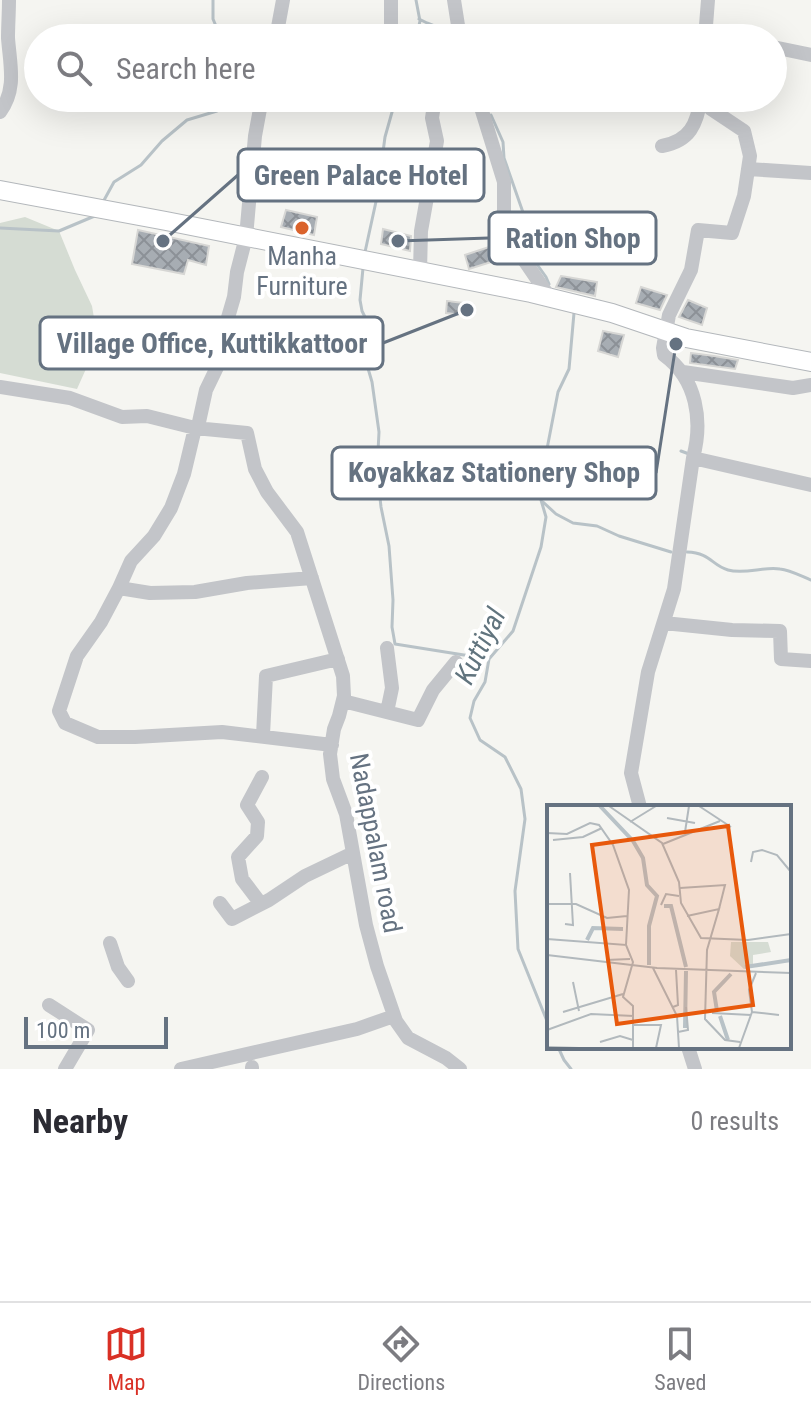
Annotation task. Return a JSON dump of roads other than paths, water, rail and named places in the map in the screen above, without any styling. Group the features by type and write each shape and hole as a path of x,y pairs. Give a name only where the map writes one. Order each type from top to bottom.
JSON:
{"main road":[{"path":"0,190 550,298 612,313 686,338 811,362"}],"street":[{"path":"0,112 13,77 8,36 9,0"},
{"path":"279,24 283,0"},
{"path":"391,0 391,24"},
{"path":"454,0 458,24"},
{"path":"708,0 709,24"},
{"path":"787,50 811,55"},
{"path":"259,112 246,237 234,297 221,359 206,390 184,474 171,508 154,536 131,561 101,622 77,656 59,711 65,723 98,737 222,732 332,745"},
{"path":"420,271 421,231 437,141 433,112"},
{"path":"482,112 504,182 504,223 511,241 550,298"},
{"path":"662,146 686,136 699,112"},
{"path":"639,805 631,773 648,672 674,589 697,445 698,425 690,385 683,372 664,355 663,348 669,315 691,270 698,230 732,233 744,196 750,156 744,131 716,112"},
{"path":"748,169 811,173"},
{"path":"683,372 793,388 811,385"},
{"name":"Nadappalam road","path":"0,387 70,398 122,417 147,416 195,428 247,433 255,469 267,492 297,532 343,676 343,701 330,754 333,779 346,814 366,925 377,966 396,1021 408,1038 460,1069"},
{"path":"693,458 811,485"},
{"path":"119,588 150,593 195,592 247,583 312,578"},
{"path":"664,623 780,631 781,659 811,661"},
{"path":"387,648 392,688 387,712"},
{"path":"263,735 266,676 338,659"},
{"path":"343,701 418,720 433,690 456,662"},
{"path":"261,904 242,879 238,857 257,836 258,822 247,805 262,777"},
{"path":"220,903 232,919 305,876 353,853"},
{"path":"110,943 118,967 128,981"},
{"path":"49,1005 88,1030 65,1069"},
{"path":"181,1069 357,1029 394,1016"},
{"path":"689,1049 695,1069"}],"waterway":[{"path":"213,0 215,24"},
{"path":"416,0 419,24"},
{"path":"419,19 431,24"},
{"path":"103,202 114,182 141,165 162,141 187,120 214,112"},
{"path":"365,252 392,112"},
{"path":"491,115 503,142 504,158 533,241 536,263 549,284"},
{"path":"0,228 59,231 97,215"},
{"path":"363,268 360,300 368,323 367,365 379,432 377,471 389,546 395,644 489,659"},
{"name":"Kuttiyal","path":"547,1021 518,949 515,891 525,819 521,789 505,757 480,740 470,718 474,701 485,682 489,659 513,631 541,547 546,517 540,485 558,392 569,369 574,313"},
{"path":"681,451 689,454"},
{"path":"543,502 573,523 597,526 671,552"},
{"path":"687,552 706,557 728,570 780,569 811,580"},
{"name":"Kuttiyal","path":"559,1049 571,1069"}],"place":[{"name":"Manha Furniture","path":"302,228"},
{"name":"Green Palace Hotel","path":"163,241"},
{"name":"Ration Shop","path":"398,241"},
{"name":"Village Office, Kuttikkattoor","path":"467,310"},
{"name":"Koyakkaz Stationery Shop","path":"676,344"}]}
